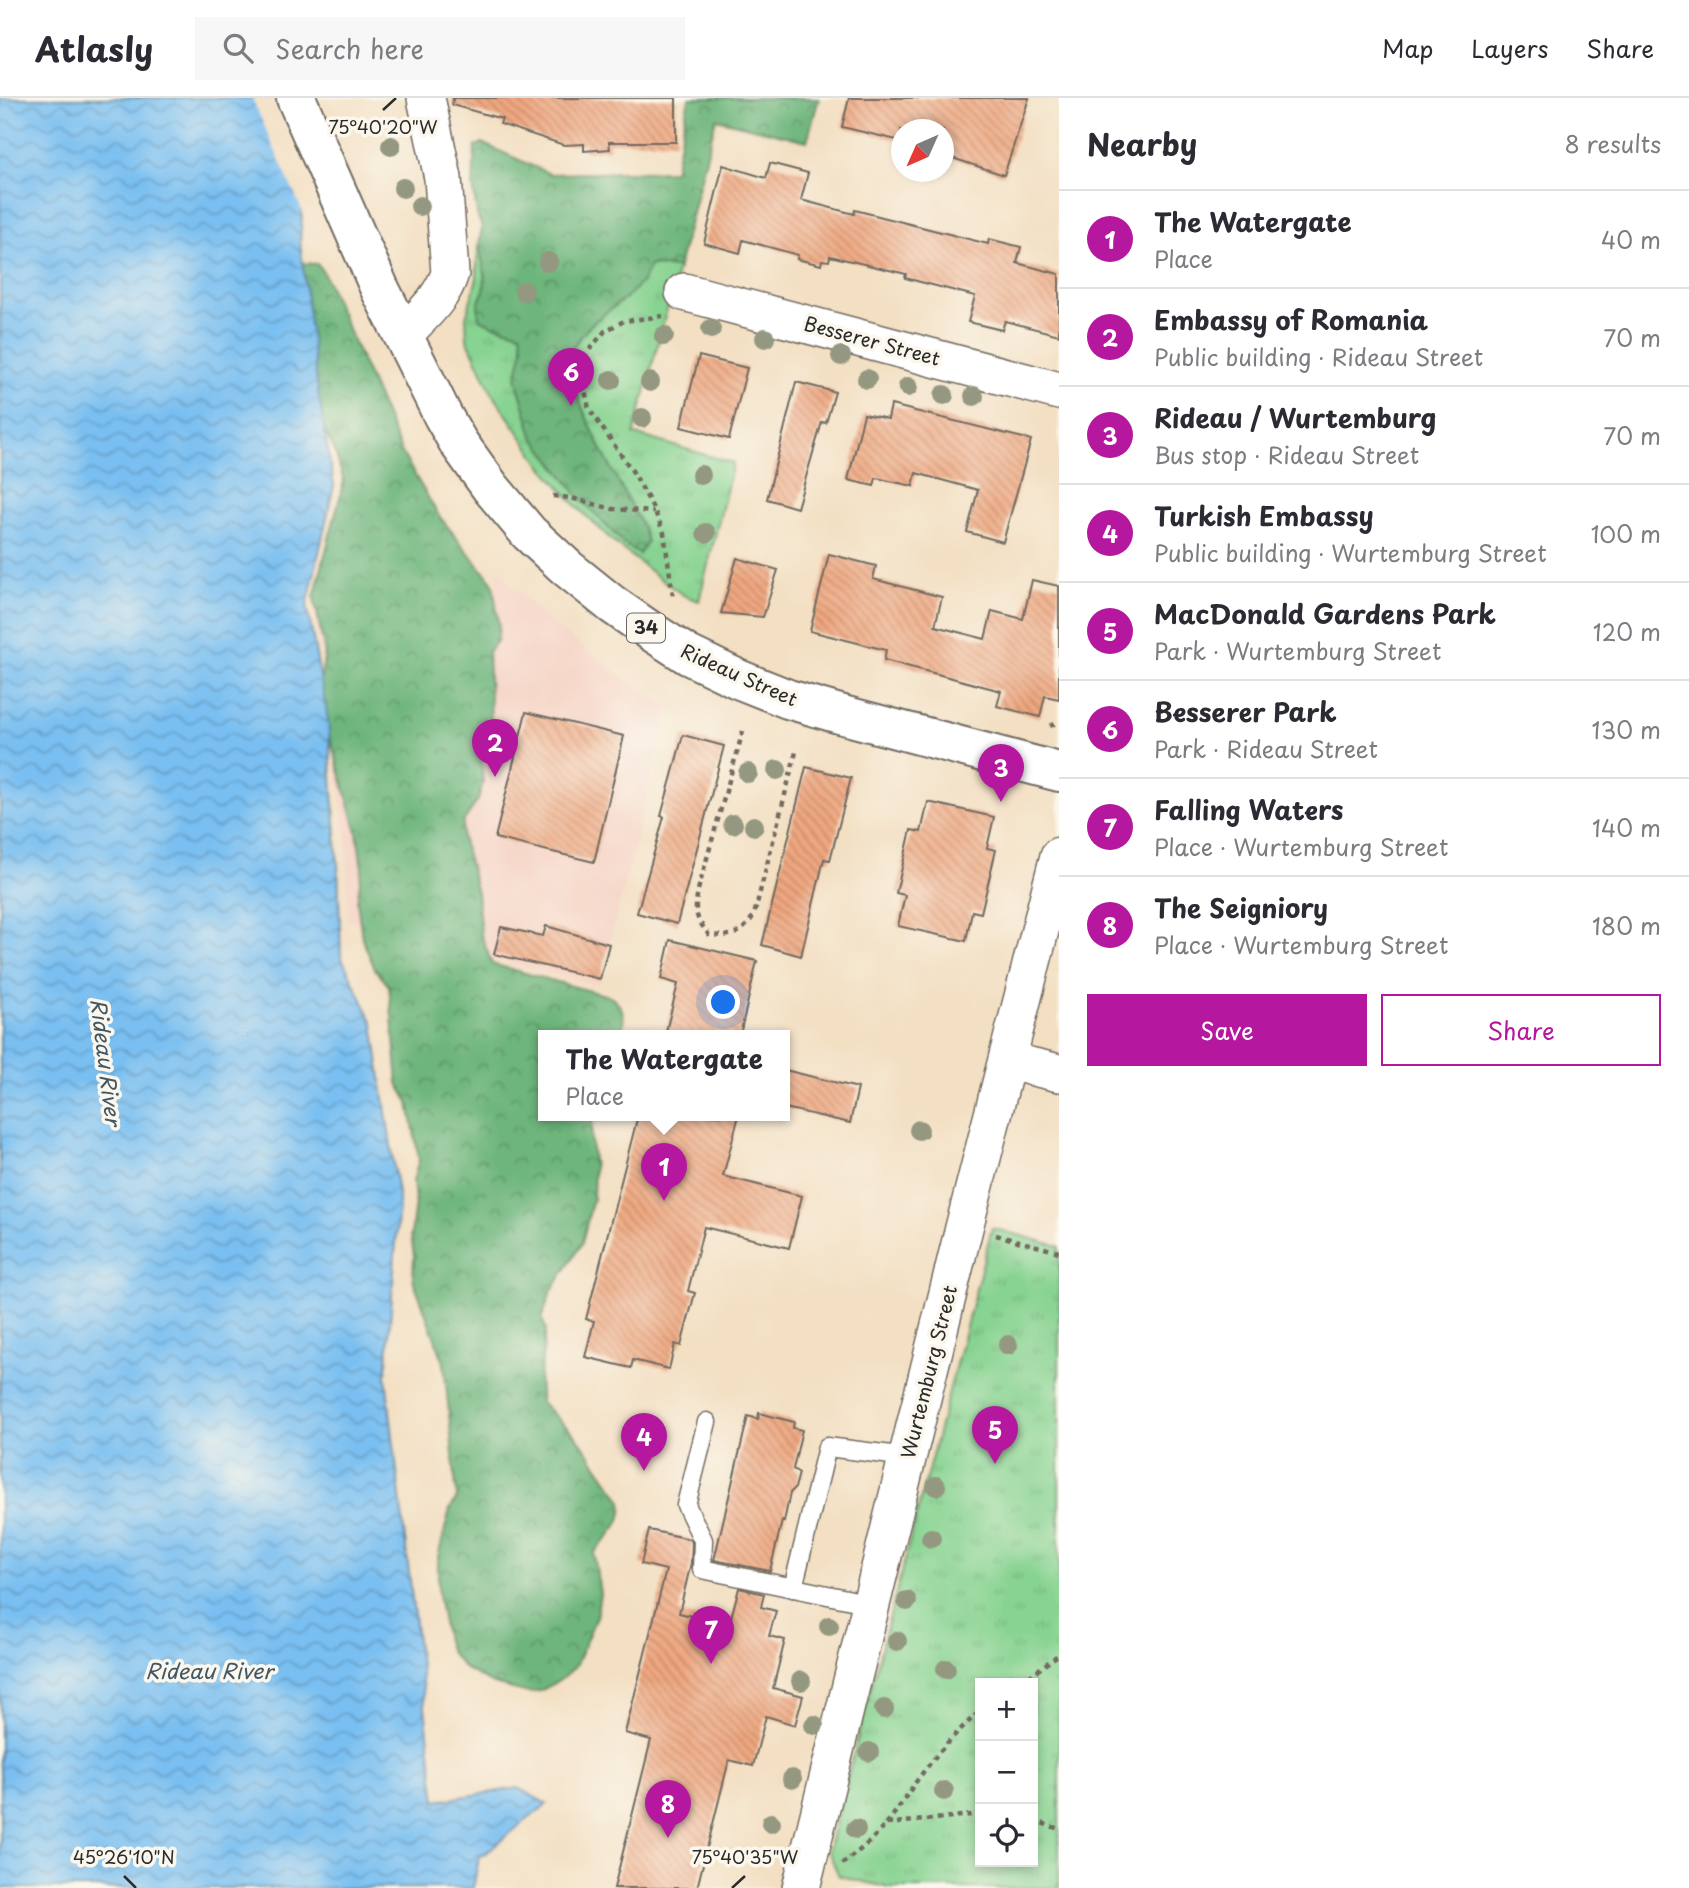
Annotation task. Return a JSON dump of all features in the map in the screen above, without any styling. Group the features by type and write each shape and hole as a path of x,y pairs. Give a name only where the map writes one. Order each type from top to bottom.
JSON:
{"main road":[{"name":"Rideau Street","path":"296,98 379,287 443,416 475,467 512,513 529,533 567,568 613,605 682,651 788,699 1059,772"}],"street":[{"path":"403,335 439,297 450,273 443,178 426,98"},
{"name":"Besserer Street","path":"684,292 1059,391"},
{"name":"Wurtemburg Street","path":"802,1888 964,1228 1059,856"},
{"path":"1008,1061 1059,1073"}],"lane":[{"path":"707,1422 686,1505 703,1540 702,1569 871,1604"},
{"path":"793,1588 827,1447 908,1457"}],"path":[{"path":"673,596 664,533 635,475 589,409 583,379 585,355 605,331 624,321 664,316 684,292"},
{"path":"553,496 613,509 655,512"},
{"path":"1050,726 1059,722"},
{"path":"743,731 695,908 699,922 709,935 732,936 745,929 754,915 797,748"},
{"path":"964,1228 1059,1252"},
{"path":"1028,1678 1059,1654"},
{"path":"835,1867 862,1849 886,1824 936,1757 975,1716"},
{"path":"886,1824 975,1815"},
{"path":"1038,1821 1059,1829"}],"shaded area":[{"path":"499,569 553,624 624,678 669,707 600,983 595,982 594,985 348,920 347,844 314,608 483,661"}],"green space":[{"path":"689,98 819,98 807,141 716,119 678,268 650,265 638,286 587,329 571,351 570,366 584,412 643,528 647,542 639,554 623,543 580,498 533,436 516,378 523,348 521,333 479,319 478,304 484,290 485,274 479,245 482,227 477,215 473,185 475,147 482,143 550,174 674,171"},
{"path":"482,227 644,265 678,268 634,434 733,463 699,601 685,596 663,581 616,544 579,509 541,465 492,393 467,339 466,317 477,278"},
{"path":"297,263 317,264 323,272 403,455 439,516 493,583 499,627 497,641 488,652 491,721 481,752 483,782 478,800 463,822 462,837 477,893 481,935 492,964 612,997 623,1014 622,1030 538,1030 538,1121 593,1121 591,1140 594,1169 593,1198 582,1243 550,1294 542,1319 546,1329 539,1382 541,1402 578,1438 622,1501 622,1509 614,1530 594,1553 600,1594 596,1617 575,1667 559,1681 540,1691 529,1693 493,1684 464,1668 450,1652 446,1641 438,1595 438,1557 450,1509 457,1498 444,1363 413,1279 413,1181 419,1160 409,1103 398,1083 389,986 375,969 362,938 357,901 362,869 357,832 318,696 325,653 314,597 344,481 334,449 319,420"},
{"path":"992,1228 1059,1246 1059,1888 890,1888 839,1876 828,1851"}],"water":[{"name":"Rideau River","path":"0,98 311,98 300,242 318,392 334,486 307,606 328,719 341,956 373,1023 399,1201 386,1377 436,1801 518,1788 547,1804 479,1858 473,1888 0,1888"}],"pier":[{"path":"252,98 315,98 305,217"}],"building":[{"path":"453,98 676,98 676,142 609,142 610,149 584,151 584,144 564,145 500,124 502,119 452,105"},
{"path":"849,98 1029,98 1004,175 954,159 954,119 891,119 891,139 842,127"},
{"path":"770,163 808,173 801,200 854,214 855,210 988,244 989,239 1021,247 1017,263 1059,274 1059,335 1005,321 1002,330 968,322 975,296 905,278 906,274 830,256 829,261 822,260 821,265 797,259 798,255 743,240 740,253 704,243 723,165 766,178"},
{"path":"699,356 747,368 729,439 681,427"},
{"path":"796,382 835,392 826,423 822,422 797,508 767,499"},
{"path":"891,405 1031,440 1003,542 967,532 978,490 916,473 913,486 876,478 874,486 848,480 864,414 888,419"},
{"path":"829,554 876,566 873,579 942,597 935,626 985,639 992,611 1023,619 1032,580 1059,586 1059,699 1045,696 1040,717 997,706 1001,691 884,660 886,650 810,631"},
{"path":"737,558 778,570 763,617 721,613"},
{"path":"526,712 624,736 594,862 495,838"},
{"path":"683,735 724,746 677,924 637,913 664,817 661,816"},
{"path":"806,767 851,778 830,860 824,859 801,956 762,945"},
{"path":"928,802 994,817 987,848 996,850 981,913 972,911 966,941 898,926 905,895 896,893 911,830 921,832"},
{"path":"546,926 609,944 600,979 494,954 501,927 543,936"},
{"path":"670,940 757,961 741,1030 666,1030 678,984 661,979"},
{"path":"790,1071 858,1088 850,1123 790,1109"},
{"path":"636,1121 737,1121 723,1176 802,1196 789,1248 704,1227 688,1291 695,1293 681,1346 675,1344 669,1369 633,1360 631,1368 585,1357 594,1321 586,1319"},
{"path":"759,1413 794,1422 793,1428 802,1430 793,1469 799,1473 795,1488 790,1493 770,1571 714,1560 748,1416 758,1419"},
{"path":"649,1530 690,1539 692,1542 691,1563 679,1613 729,1625 739,1588 764,1594 761,1607 776,1611 769,1636 785,1640 773,1688 803,1696 795,1725 766,1716 753,1766 729,1760 697,1888 614,1888 651,1740 625,1733 666,1570 641,1564"}],"place":[{"name":"Besserer Park","path":"571,406"},
{"name":"Embassy of Romania","path":"495,777"},
{"name":"Rideau / Wurtemburg","path":"1001,802"},
{"name":"The Watergate","path":"664,1201"},
{"name":"MacDonald Gardens Park","path":"995,1464"},
{"name":"Turkish Embassy","path":"644,1471"},
{"name":"Falling Waters","path":"711,1664"},
{"name":"The Seigniory","path":"668,1838"}]}
